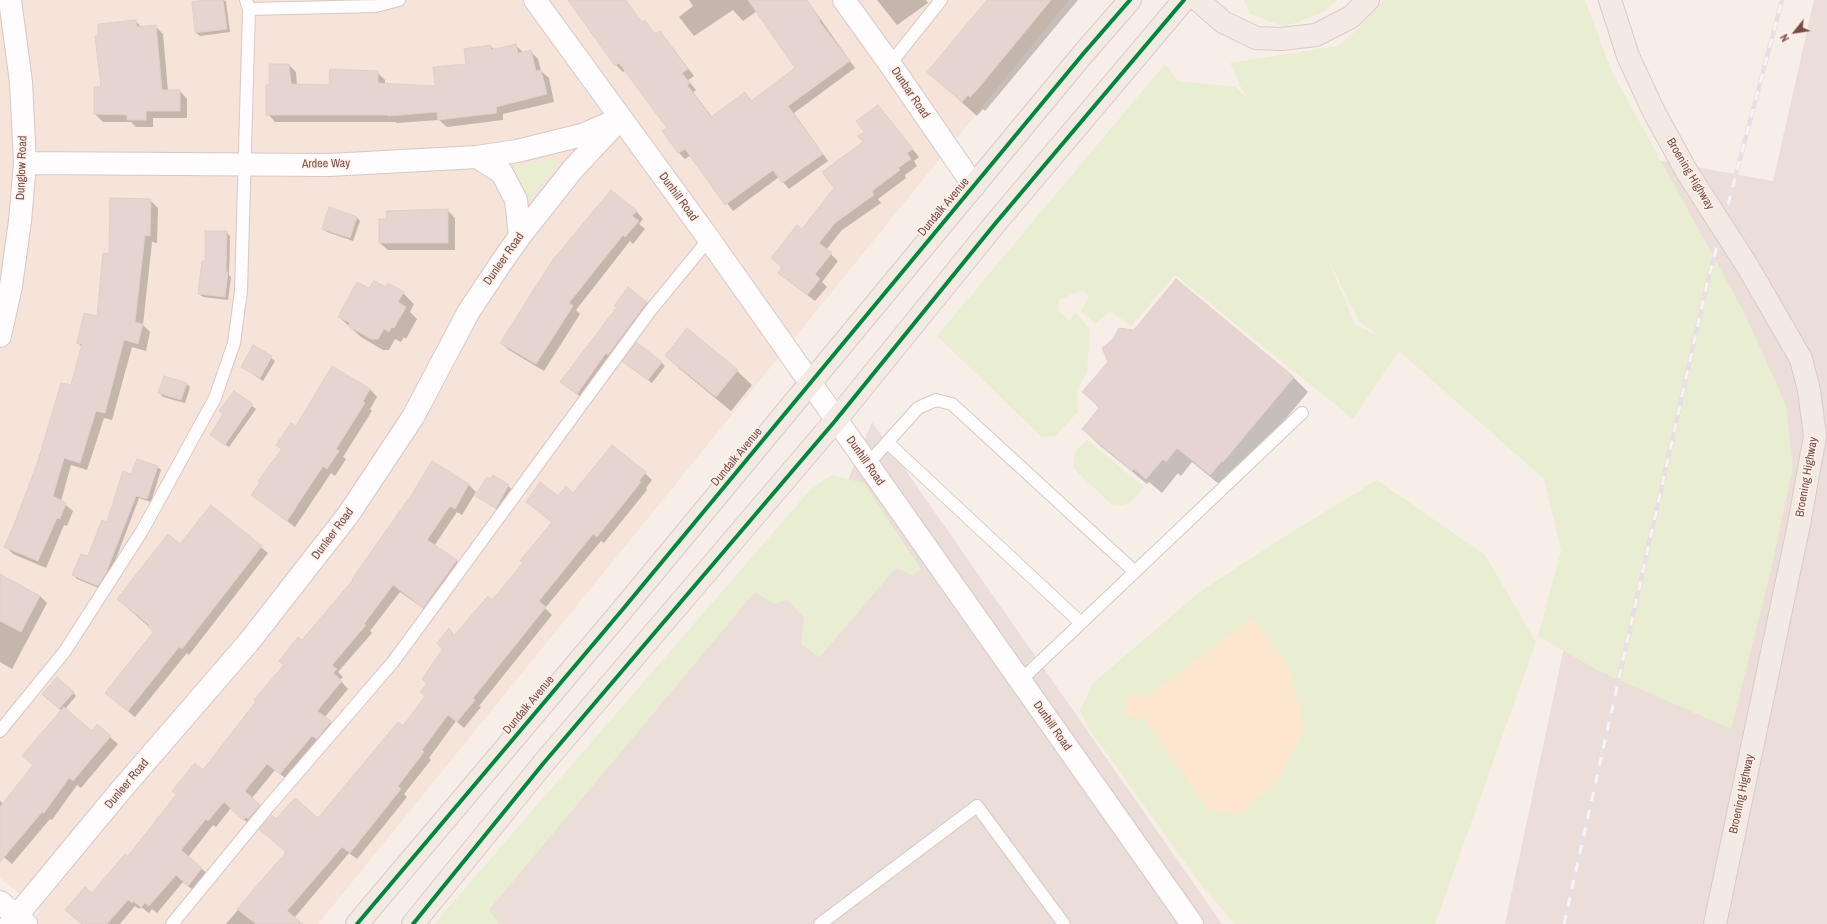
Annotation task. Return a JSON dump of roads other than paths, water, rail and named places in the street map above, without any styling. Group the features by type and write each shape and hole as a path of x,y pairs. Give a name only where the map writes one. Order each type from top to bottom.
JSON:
{"main road":[{"name":"Dundalk Avenue","path":"357,924 810,384 1083,54 1130,0"},
{"path":"413,924 542,765 836,421 994,224 1184,0"},
{"path":"1198,0 1223,22 1256,38 1282,39 1316,35 1351,17 1368,0"},
{"name":"Broening Highway","path":"1610,0 1628,56 1654,112 1687,172 1748,267 1801,359 1809,390 1815,436 1799,524 1715,924"}],"street":[{"name":"Dunglow Road","path":"0,336 11,286 20,221 25,163 21,82 10,0"},
{"name":"Dunhill Road","path":"535,0 620,119 709,239 1192,924"},
{"name":"Dunbar Road","path":"844,0 974,186"},
{"name":"Ardee Way","path":"25,163 329,165 478,157 517,151 582,135 620,119"},
{"name":"Dunleer Road","path":"17,921 126,784 248,643 348,515 413,417 469,311 520,236 573,169 620,119"},
{"path":"478,157 502,174 516,200 520,236"},
{"path":"0,902 17,921"}],"lane":[{"path":"0,731 65,651 142,531 215,398 234,343 241,291 247,4 376,6 399,0"},
{"path":"890,64 941,0"},
{"path":"172,924 268,807 392,662 650,311 709,239"},
{"path":"867,465 918,408 936,400 952,404 1135,572"},
{"path":"1020,681 1302,413"},
{"path":"887,442 1082,623"},
{"path":"820,924 977,806 1064,924"}],"railway":[{"path":"1564,924 1707,284 1782,0"}]}
